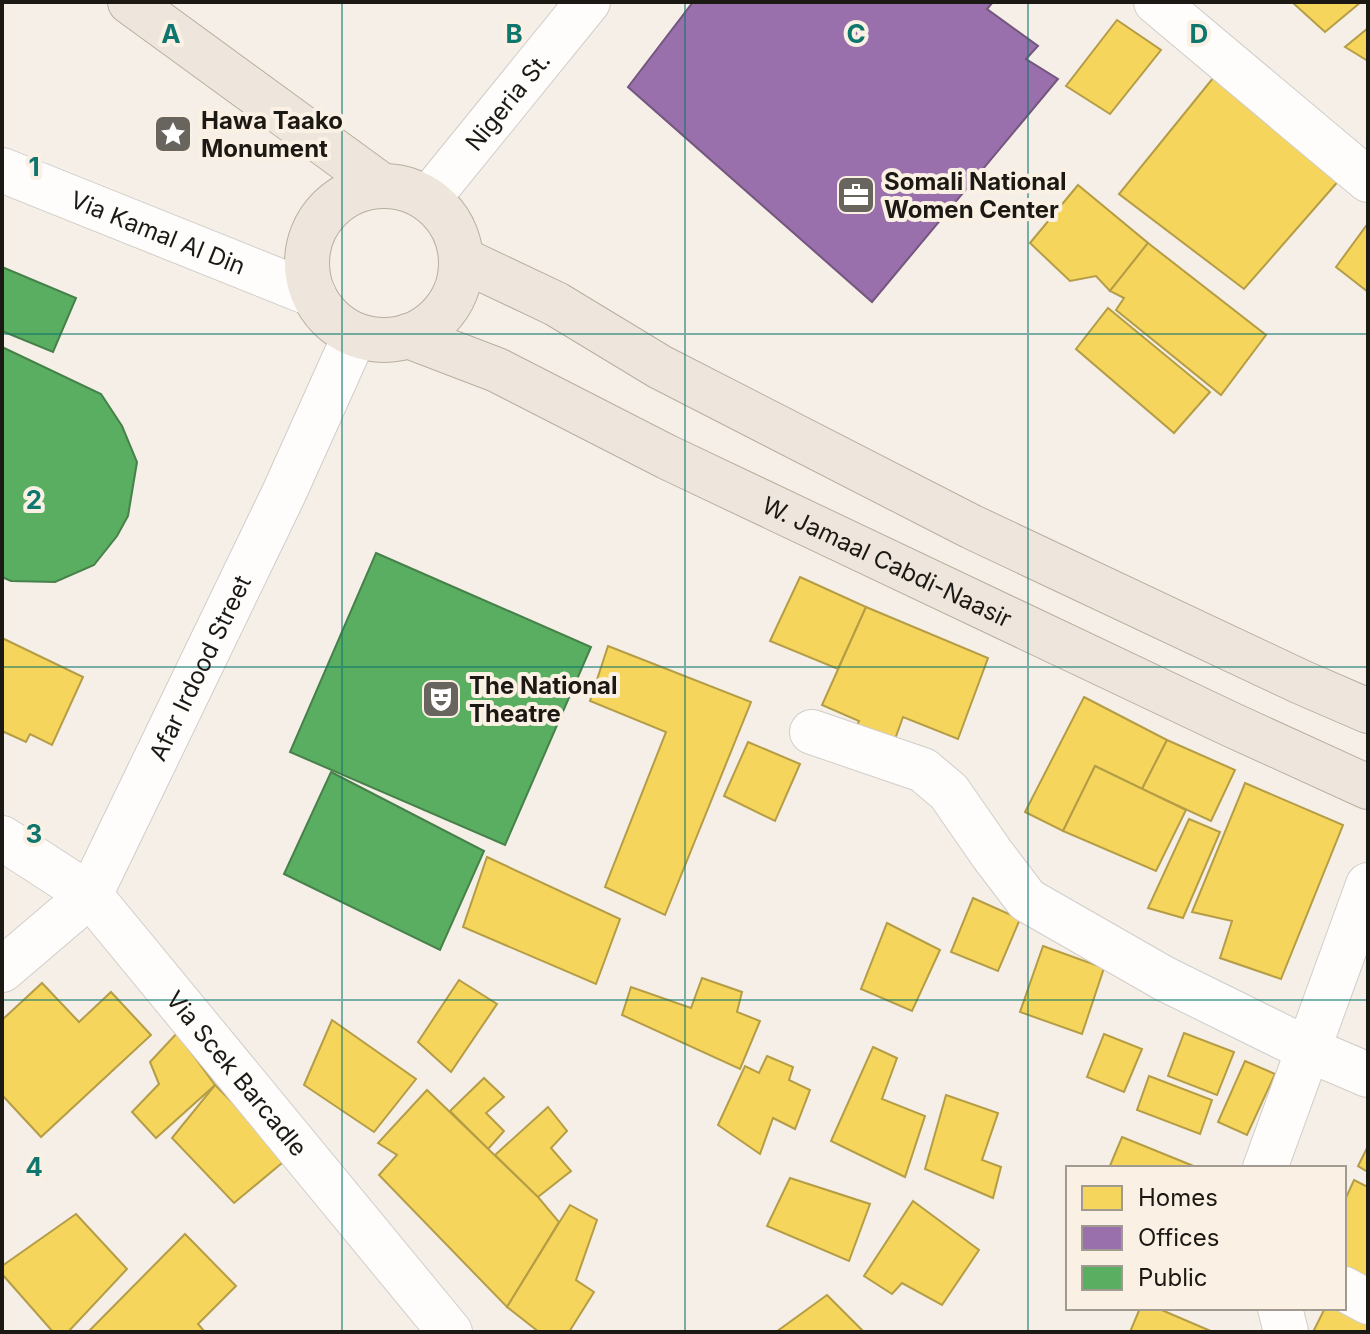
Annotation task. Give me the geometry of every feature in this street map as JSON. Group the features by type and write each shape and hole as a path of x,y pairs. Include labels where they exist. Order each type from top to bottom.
{"highway":[{"path":"130,2 381,185"},
{"path":"381,185 405,188 428,199 445,215 457,236 461,259 459,284 448,307 431,325 408,336 381,341 355,335 331,319 314,295 307,271 308,245 318,221 334,202 356,190 381,185"},
{"path":"461,259 556,304 660,367 972,527 1368,711"},
{"name":"W. Jamaal Cabdi-Naasir","path":"408,336 497,370 667,457 1368,787"}],"street":[{"name":"Nigeria St.","path":"428,199 588,2"},
{"path":"1156,2 1368,180"},
{"name":"Via Kamal Al Din","path":"2,170 314,295"},
{"name":"Afar Irdood Street","path":"2,970 90,895 284,493 355,335"},
{"path":"812,732 923,770 949,792 1027,900 1165,979 1307,1049 1368,1075"},
{"name":"Via Scek Barcadle","path":"2,838 90,895 450,1332"},
{"path":"1266,1166 1368,885"},
{"path":"1346,1290 1368,1302"},
{"path":"1280,1310 1286,1332"}],"building: Homes":[{"path":"1292,2 1361,2 1325,32"},
{"path":"1117,20 1161,50 1110,114 1066,86"},
{"path":"1368,28 1368,61 1345,47"},
{"path":"1222,67 1348,170 1244,289 1119,194"},
{"path":"1078,185 1148,243 1110,291 1096,276 1070,281 1030,243"},
{"path":"1368,227 1368,292 1336,267"},
{"path":"1148,243 1266,335 1221,395 1116,310 1124,298 1110,291"},
{"path":"1108,308 1210,392 1174,433 1076,349"},
{"path":"800,577 866,607 838,669 770,641"},
{"path":"866,607 988,658 958,739 903,717 890,753 852,736 859,721 822,705"},
{"path":"2,638 83,677 52,745 30,734 26,742 2,731"},
{"path":"608,646 751,702 665,915 605,887 666,732 590,701"},
{"path":"1084,697 1167,740 1142,789 1095,766 1063,831 1025,812"},
{"path":"1167,740 1235,770 1211,821 1142,789"},
{"path":"748,742 800,764 775,821 724,796"},
{"path":"1095,766 1186,810 1156,871 1063,831"},
{"path":"1245,783 1343,825 1281,979 1220,958 1232,921 1192,912"},
{"path":"1189,819 1220,832 1183,918 1148,908"},
{"path":"487,857 620,919 596,984 463,927"},
{"path":"973,898 1020,919 998,971 951,952"},
{"path":"887,923 940,950 912,1011 861,989"},
{"path":"1043,946 1104,968 1082,1034 1020,1012"},
{"path":"702,978 742,992 737,1012 760,1021 740,1069 622,1015 631,987 691,1008"},
{"path":"459,980 497,1004 451,1072 418,1042"},
{"path":"42,983 79,1022 111,992 151,1035 41,1137 2,1095 2,1020"},
{"path":"332,1020 416,1079 374,1132 304,1085"},
{"path":"177,1033 215,1085 156,1138 132,1112 159,1084 150,1062"},
{"path":"1184,1033 1234,1052 1217,1095 1168,1076"},
{"path":"1104,1034 1142,1049 1124,1092 1087,1077"},
{"path":"873,1047 897,1058 882,1099 925,1116 905,1177 831,1141"},
{"path":"767,1056 793,1067 789,1080 810,1090 795,1129 773,1118 760,1154 718,1125 745,1066 759,1073"},
{"path":"1245,1061 1275,1074 1247,1135 1218,1122"},
{"path":"1149,1076 1212,1100 1200,1134 1137,1110"},
{"path":"484,1078 504,1097 486,1113 504,1131 488,1149 450,1111"},
{"path":"215,1085 288,1158 234,1203 172,1138"},
{"path":"427,1090 538,1197 559,1222 507,1307 379,1175 397,1155 378,1143"},
{"path":"946,1095 998,1113 982,1160 1001,1167 993,1198 925,1169"},
{"path":"548,1107 567,1131 551,1148 571,1171 538,1197 495,1155"},
{"path":"1122,1137 1194,1166 1110,1166"},
{"path":"1368,1146 1368,1172 1358,1166"},
{"path":"790,1178 870,1204 849,1261 767,1226"},
{"path":"1354,1180 1368,1187 1368,1281 1346,1270 1346,1198"},
{"path":"913,1201 979,1250 942,1305 902,1283 892,1294 864,1276"},
{"path":"570,1205 597,1220 576,1280 594,1292 569,1332 539,1332 507,1307"},
{"path":"76,1214 127,1269 68,1332 53,1332 2,1274 2,1266"},
{"path":"185,1234 236,1286 198,1324 205,1332 88,1332"},
{"path":"827,1295 864,1332 776,1332"},
{"path":"1368,1309 1368,1332 1313,1332 1324,1310"},
{"path":"1139,1310 1162,1310 1213,1332 1130,1332"}],"building: Offices":[{"name":"Somali National Women Center","path":"693,2 993,2 987,9 1038,46 1026,59 1058,79 872,302 628,87"}],"building: Public":[{"path":"2,267 76,298 53,352 2,331"},
{"path":"2,347 101,394 122,426 137,462 128,516 117,536 94,565 55,582 11,581 2,577"},
{"name":"The National Theatre","path":"376,553 591,647 505,845 290,752"},
{"path":"331,772 484,851 440,950 284,874"}],"place":[{"name":"Hawa Taako Monument","path":"173,134"},
{"name":"Somali National Women Center","path":"856,195"},
{"name":"The National Theatre","path":"441,699"}]}
